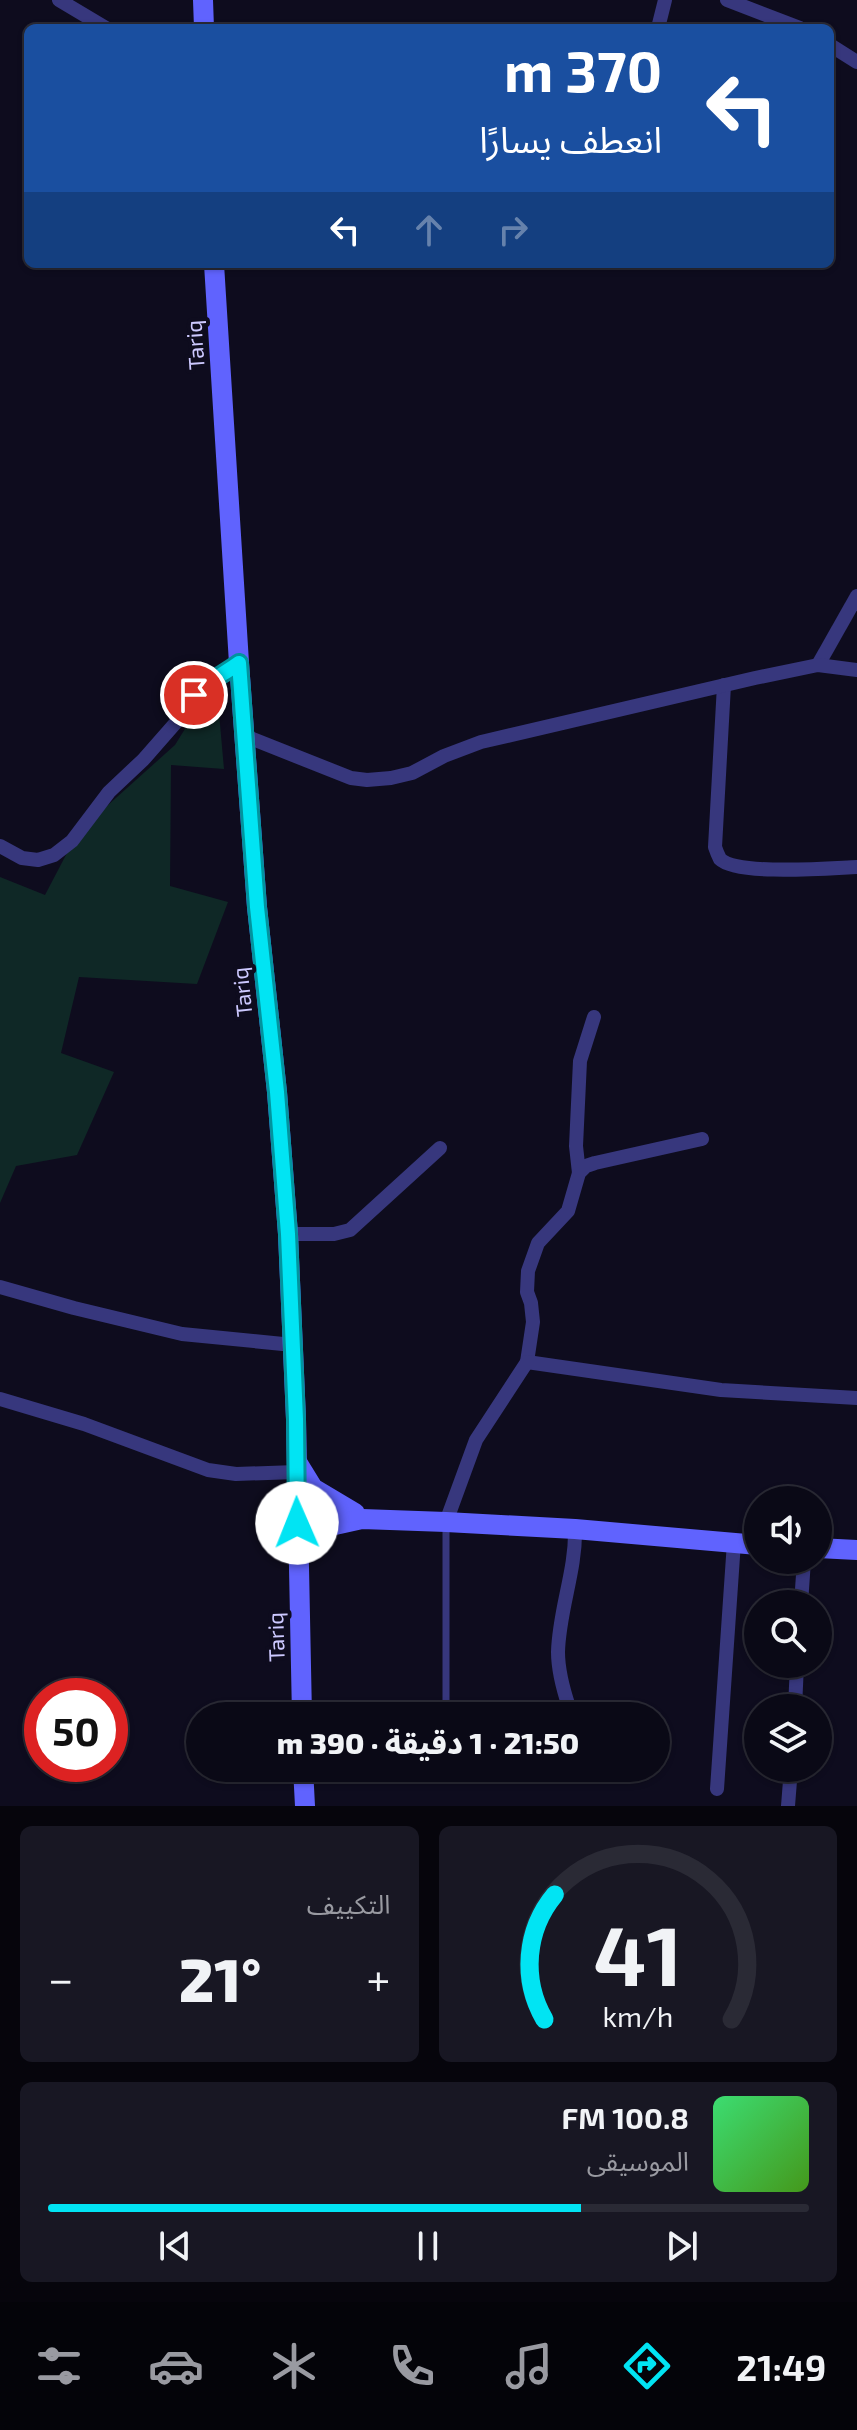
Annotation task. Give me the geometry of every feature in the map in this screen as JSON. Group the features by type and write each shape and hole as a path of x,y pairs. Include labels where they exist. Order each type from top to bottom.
{"main road":[{"path":"203,0 204,24"},
{"name":"Tariq","path":"214,268 257,907 277,1092 288,1234 302,1702"},
{"path":"296,1467 313,1488 356,1518"},
{"path":"296,1498 321,1502 356,1518"},
{"path":"299,1561 308,1548 356,1518"},
{"path":"297,1523 319,1526 356,1518 446,1522 744,1543"},
{"path":"832,1549 857,1550"},
{"path":"304,1782 305,1806"}],"street":[{"path":"59,0 99,24"},
{"path":"659,24 665,0"},
{"path":"727,0 790,24"},
{"path":"834,48 857,62"},
{"path":"818,665 857,596"},
{"path":"0,846 22,858 38,860 54,855 72,841 109,792 152,750 203,685 239,663"},
{"path":"245,736 351,778 391,778 412,773 481,742 724,685 818,665 857,670"},
{"path":"724,685 715,847 719,858 729,864 765,869 857,867"},
{"path":"446,1522 476,1440 527,1362 533,1322 527,1292 528,1271 538,1243 568,1211 579,1173 576,1133 580,1061 594,1017"},
{"path":"579,1173 595,1163 702,1139"},
{"path":"288,1234 334,1234 350,1230 440,1148"},
{"path":"0,1287 182,1334 293,1345"},
{"path":"527,1362 721,1390 857,1398"},
{"path":"0,1399 84,1424 208,1470 236,1474 296,1467"},
{"path":"568,1702 558,1653 562,1613 574,1560 575,1529"},
{"path":"717,1789 734,1542"},
{"path":"788,1806 790,1782"}],"lane":[{"path":"446,1522 446,1702"}],"green space":[{"path":"216,679 224,769 171,765 170,886 228,902 197,984 79,977 61,1053 114,1072 77,1155 16,1166 0,1203 0,877 45,895 78,832 175,745"}],"route":[{"path":"194,695 203,685 239,663 257,907 277,1092 288,1234 297,1523"}]}
